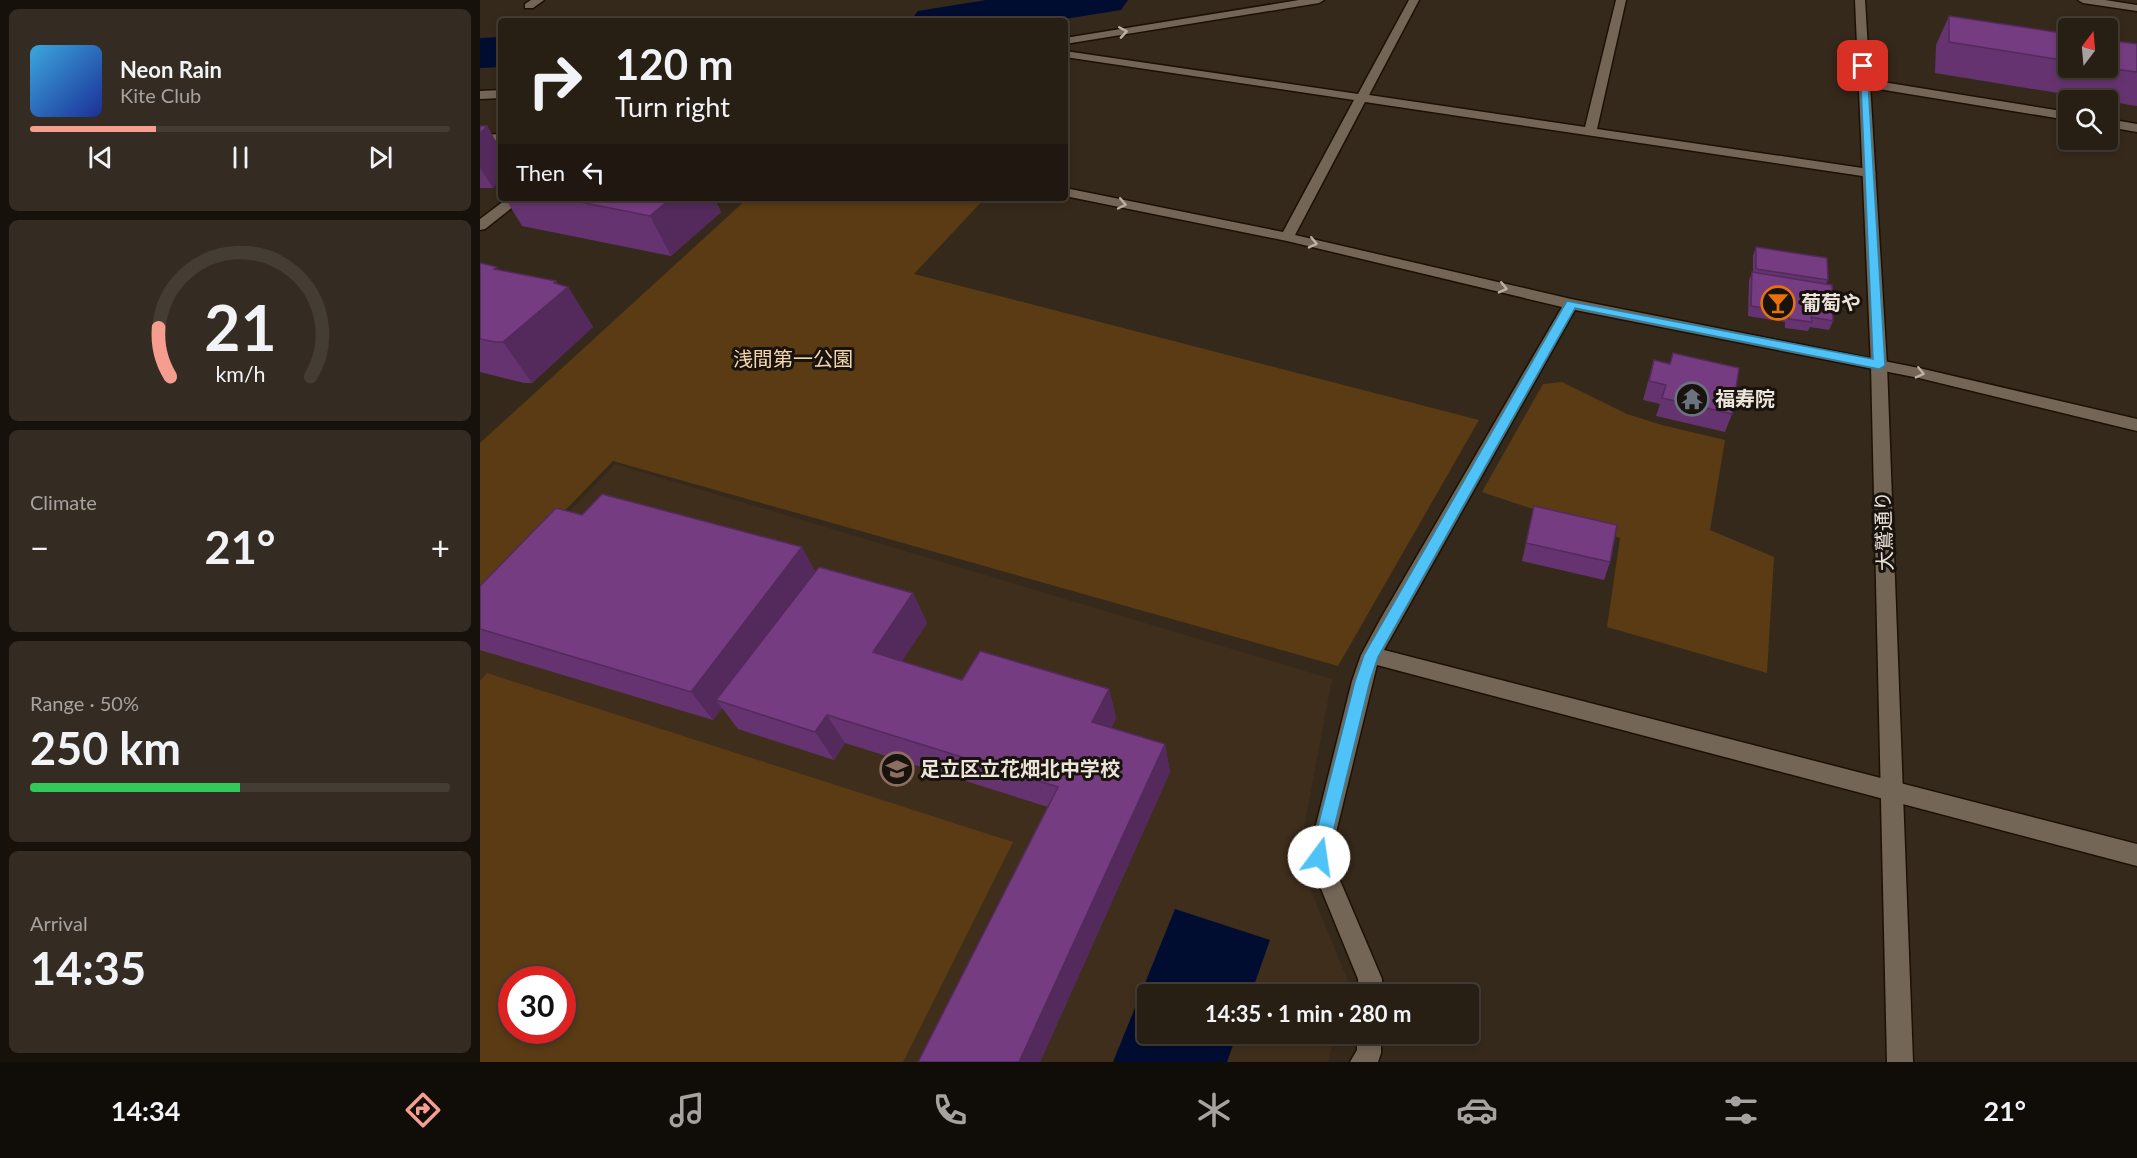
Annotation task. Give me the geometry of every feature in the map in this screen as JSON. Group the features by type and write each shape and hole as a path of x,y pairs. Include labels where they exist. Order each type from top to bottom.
{"street":[{"path":"1068,41 1319,0"},
{"path":"1287,237 1414,0"},
{"path":"1590,132 1621,0"},
{"name":"大鷲通り","path":"1860,0 1879,365 1900,1062"},
{"path":"2083,0 2137,8"},
{"path":"1068,54 1869,173"},
{"path":"1864,83 2058,115"},
{"path":"480,95 498,94"},
{"path":"2118,125 2137,128"},
{"path":"480,139 498,138"},
{"path":"1068,193 1287,237 1571,304 1879,365 2137,426"},
{"path":"480,226 513,201"},
{"path":"1370,984 1370,979 1319,857 1362,681 1371,655 1571,304"},
{"path":"1371,655 2137,855"},
{"path":"1363,1062 1369,1053 1369,1044"}],"shaded area":[{"name":"足立区立花畑北中学校","path":"615,464 1332,679 1298,859 1348,981 1347,984 1137,984 1137,1044 1332,1044 1328,1062 480,1062 480,605"}],"green space":[{"name":"浅間第一公園","path":"745,201 982,201 914,274 1479,420 1338,666 613,461 480,598 480,443"},
{"path":"1562,382 1627,414 1725,440 1710,530 1774,557 1767,673 1607,627 1620,538 1482,492 1543,384"},
{"path":"487,673 1013,842 903,1062 480,1062 480,681"}],"water":[{"path":"1175,909 1270,940 1255,984 1145,984"},
{"path":"1137,1003 1137,1044 1233,1044 1227,1062 1113,1062"}],"building":[{"path":"1949,16 2058,32 2058,59 1949,42"},
{"path":"2118,41 2137,44 2137,72 2118,70"},
{"path":"480,126 487,126 480,134"},
{"path":"575,201 668,201 650,216"},
{"path":"1756,247 1827,258 1828,280 1756,269"},
{"path":"480,263 497,267 494,269 556,281 554,283 568,287 503,342 480,339"},
{"path":"1752,272 1832,285 1833,321 1811,317 1812,322 1789,319 1789,312 1751,306"},
{"path":"1673,353 1739,368 1732,414 1662,398 1666,385 1649,381 1654,360 1670,364"},
{"path":"602,494 802,547 691,692 480,629 480,586 556,508 582,515"},
{"path":"1534,506 1617,525 1610,562 1526,543"},
{"path":"819,567 913,593 873,652 962,680 980,651 1109,689 1092,722 1165,744 1019,1062 918,1062 1058,787 827,715 815,732 716,700"}],"waterway":[{"path":"959,18 1104,0"},
{"path":"480,53 498,52"}],"place":[{"name":"葡萄や","path":"1778,303"},
{"name":"福寿院","path":"1692,399"},
{"name":"足立区立花畑北中学校","path":"897,769"}],"route":[{"path":"1319,857 1362,681 1371,655 1571,304 1879,365 1863,66"}]}
